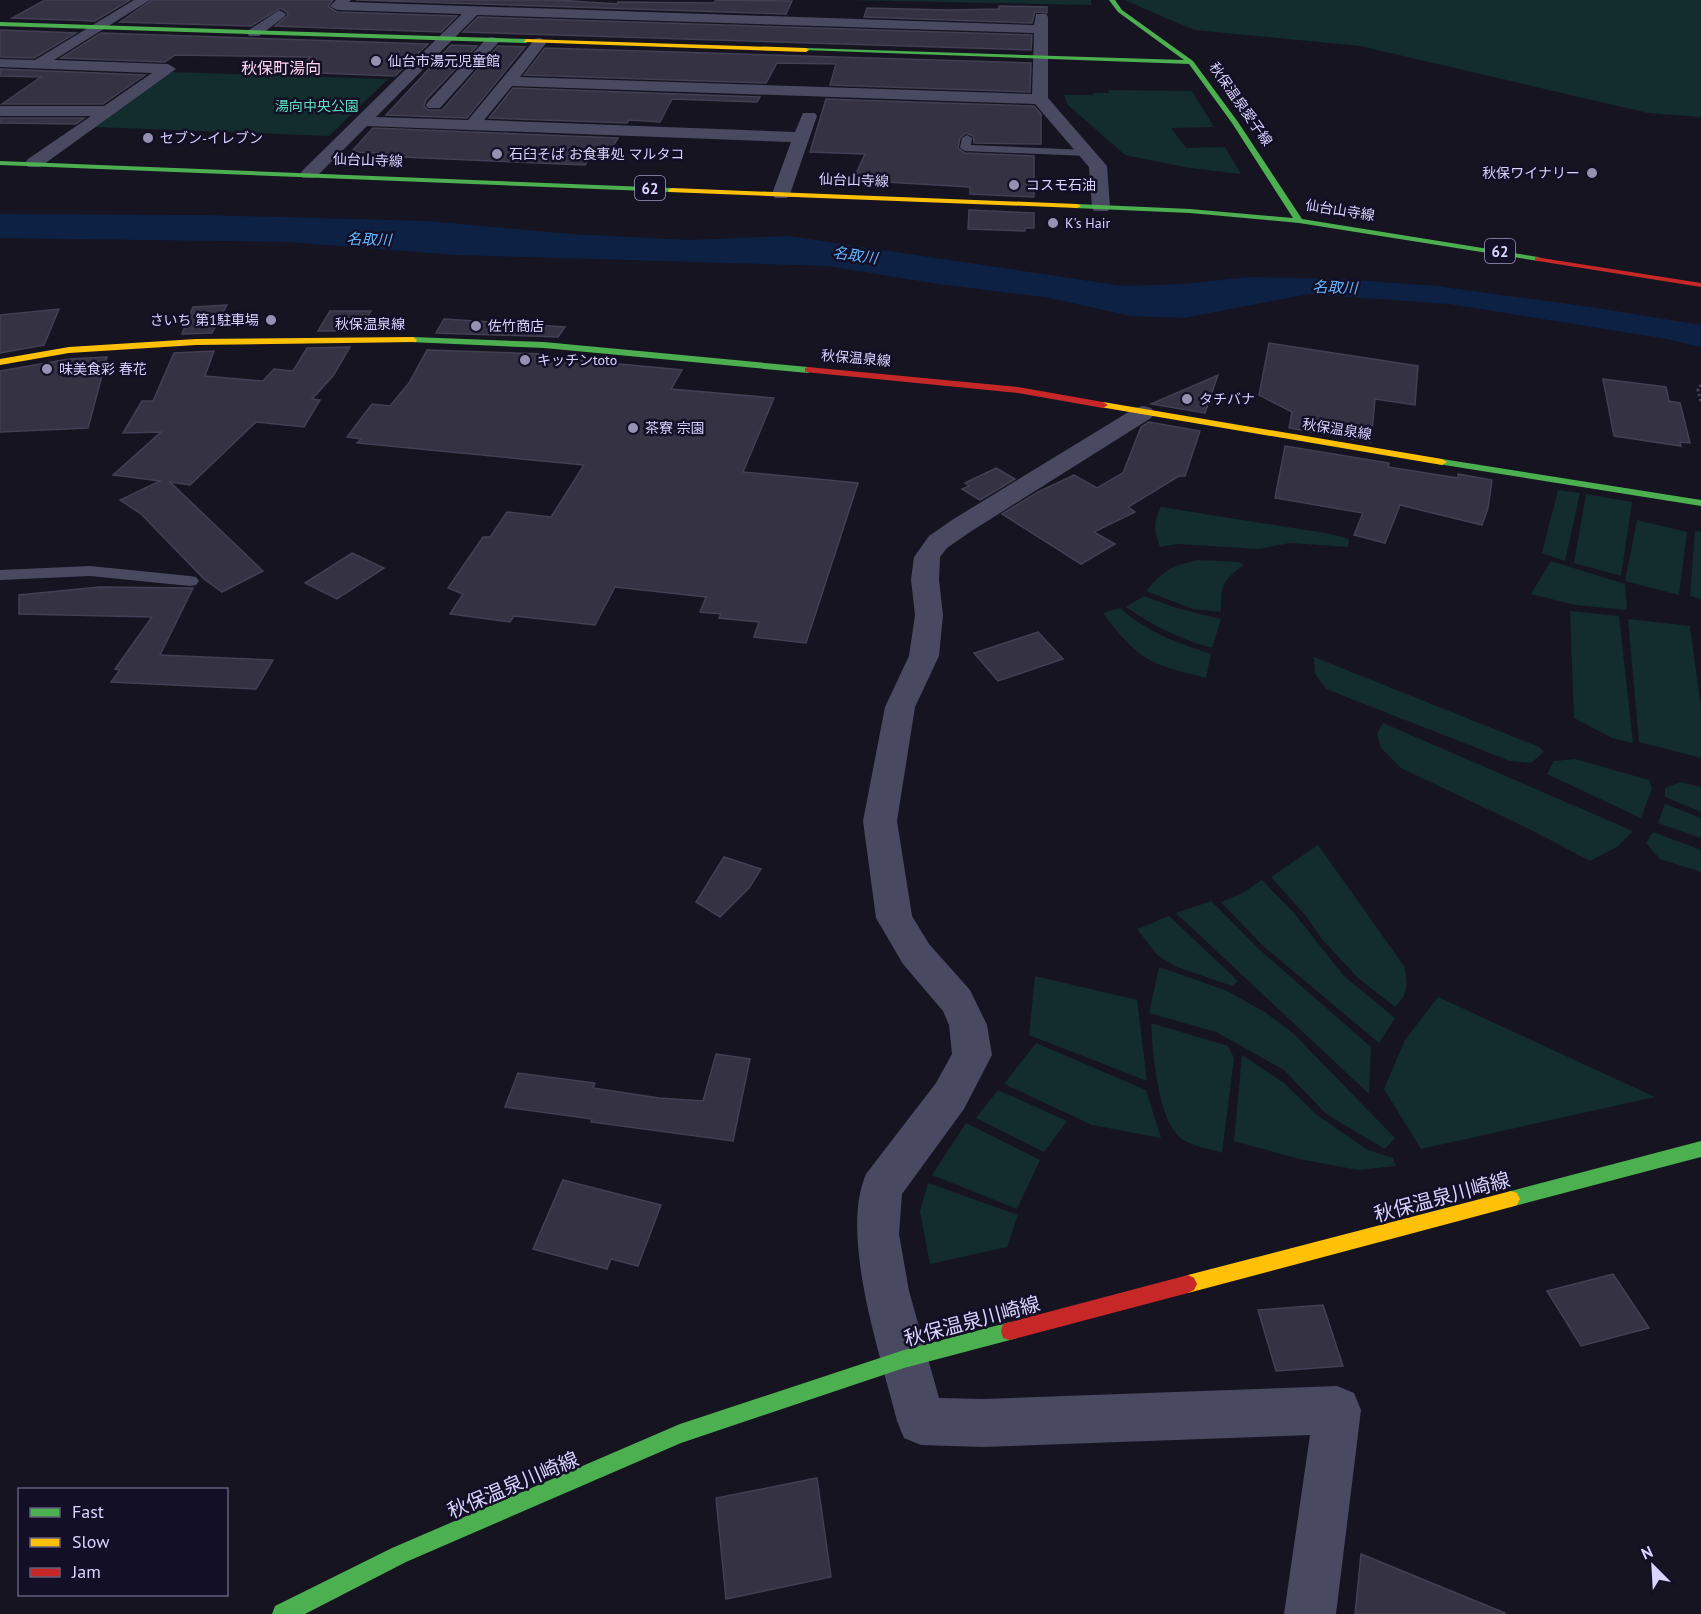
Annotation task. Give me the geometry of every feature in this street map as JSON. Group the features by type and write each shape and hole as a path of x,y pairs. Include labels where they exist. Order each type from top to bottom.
{"main road":[{"name":"秋保温泉愛子線","path":"1112,0 1120,10 1191,62 1235,122 1299,220"},
{"path":"0,24 1191,62"},
{"name":"仙台山寺線","path":"0,163 1190,211 1299,220 1701,285"},
{"name":"秋保温泉線","path":"0,362 69,350 196,342 344,339 463,341 556,346 1056,396 1143,413 1701,503"},
{"name":"秋保温泉川崎線","path":"283,1614 399,1555 680,1434 904,1359 1701,1149"}],"street":[{"path":"39,64 143,0"},
{"path":"344,0 337,6 1041,29"},
{"path":"648,16 658,1"},
{"path":"1041,6 1040,99 1098,166 1101,207"},
{"path":"851,22 856,8"},
{"path":"309,174 473,11"},
{"path":"255,33 279,14"},
{"path":"737,49 750,19"},
{"path":"434,105 492,41"},
{"path":"472,125 540,42"},
{"path":"0,63 168,69 34,164"},
{"path":"509,81 1040,99"},
{"path":"781,194 818,92"},
{"path":"0,111 106,111"},
{"path":"364,121 801,137"},
{"path":"1143,413 961,526 938,542 927,558 925,580 929,615 924,656 900,707 879,822 894,918 916,954 957,1001 968,1025 972,1055 950,1096 881,1188 877,1234 887,1291 921,1421 983,1423 1337,1410 1310,1614"}],"lane":[{"path":"967,138 965,148 1087,153"},
{"path":"0,575 90,571 190,581"}],"path":[{"path":"1701,385 1698,390 1701,402"}],"green space":[{"path":"844,0 1091,0 1091,5"},
{"path":"1124,0 1701,0 1701,117 1648,113 1360,46 1194,30"},
{"name":"湯向中央公園","path":"172,72 388,79 329,136 95,127"},
{"path":"1108,90 1192,91 1214,127 1171,128 1186,148 1225,147 1241,174 1190,168 1125,155 1068,105 1064,95 1093,95 1093,93 1109,93"},
{"path":"1558,490 1580,493 1565,561 1542,553"},
{"path":"1586,494 1632,502 1621,576 1574,563"},
{"path":"1161,507 1331,534 1349,539 1348,547 1290,543 1259,549 1177,544 1160,547 1155,527"},
{"path":"1637,520 1687,532 1679,595 1625,581"},
{"path":"1695,531 1701,532 1701,599 1690,596"},
{"path":"1199,560 1239,562 1244,565 1224,584 1221,612 1193,609 1146,591 1169,570"},
{"path":"1551,561 1625,584 1627,610 1575,605 1531,594"},
{"path":"1144,596 1173,607 1221,619 1212,648 1167,631 1126,607"},
{"path":"1120,608 1152,630 1211,654 1206,678 1158,664 1137,651 1103,613"},
{"path":"1570,611 1619,616 1633,743 1612,738 1574,718"},
{"path":"1628,619 1690,626 1701,709 1701,758 1639,742"},
{"path":"1314,657 1539,747 1544,752 1531,763 1510,761 1326,689 1315,674"},
{"path":"1383,723 1633,831 1617,847 1590,861 1401,768 1381,748 1377,734"},
{"path":"1575,759 1649,780 1652,789 1641,818 1547,774 1554,761"},
{"path":"1680,782 1701,787 1701,812 1665,797 1665,788"},
{"path":"1665,804 1701,818 1701,838 1658,823"},
{"path":"1653,832 1701,850 1701,872 1660,859 1646,843"},
{"path":"1318,845 1404,966 1405,993 1395,1007 1358,978 1321,938 1306,916 1271,877"},
{"path":"1262,880 1294,913 1344,976 1395,1018 1379,1043 1263,946 1221,902 1241,894"},
{"path":"1211,901 1259,949 1371,1047 1369,1094 1176,913"},
{"path":"1169,916 1238,981 1232,986 1177,967 1158,956 1137,929"},
{"path":"1159,967 1225,990 1265,1012 1293,1033 1395,1138 1385,1149 1326,1114 1284,1070 1216,1032 1149,1013"},
{"path":"1035,976 1137,1000 1147,1081 1029,1035"},
{"path":"1438,997 1655,1097 1421,1149 1384,1089 1405,1040"},
{"path":"1151,1023 1228,1046 1234,1058 1222,1153 1186,1141 1174,1130 1167,1117 1158,1085"},
{"path":"1036,1043 1146,1090 1161,1138 1092,1125 1004,1084"},
{"path":"1242,1055 1284,1083 1317,1115 1366,1149 1393,1158 1396,1166 1358,1170 1299,1159 1234,1141"},
{"path":"998,1090 1067,1121 1044,1152 976,1118"},
{"path":"966,1123 1040,1160 1017,1209 932,1175"},
{"path":"928,1183 1018,1215 1007,1247 930,1264 920,1212"}],"water":[{"name":"名取川","path":"0,214 204,215 427,221 571,234 689,240 789,236 1123,286 1184,284 1250,277 1341,279 1436,286 1701,325 1701,347 1667,339 1449,304 1309,294 1184,318 1131,316 1050,298 938,284 828,266 456,255 287,242 0,238"}],"building":[{"path":"45,0 130,0 95,21 12,18"},
{"path":"152,0 333,0 328,6 337,12 457,16 441,32 275,26 288,15 280,8 251,26 120,22"},
{"path":"356,0 557,0 617,4 618,2 714,3 716,0 792,1 786,14"},
{"path":"999,6 1047,7 1047,13 1035,12 1032,23 864,17 867,8 948,10 999,9"},
{"path":"478,17 1032,35 1031,50 463,32"},
{"path":"0,30 76,33 34,58 0,57"},
{"path":"101,33 428,44 395,76 293,72 311,57 175,55 165,62 61,58"},
{"path":"451,45 477,46 426,100 424,106 428,110 442,110 498,46 525,47 467,118 386,115"},
{"path":"545,48 1031,63 1030,92 830,85 836,64 777,63 766,83 524,75"},
{"path":"0,69 145,75 103,104 2,104 41,77 0,76"},
{"path":"513,88 760,97 757,102 672,99 660,122 489,118"},
{"path":"826,99 1034,106 1041,114 1041,144 974,143 973,136 966,133 960,138 958,148 965,153 1034,156 1034,197 970,194 970,187 853,180 865,154 810,152"},
{"path":"0,118 84,118 76,124 0,123"},
{"path":"373,128 618,138 612,148 596,147 585,165 402,157 404,154 351,152"},
{"path":"969,210 1034,213 1034,228 1025,228 1025,231 968,229"},
{"path":"227,305 212,333 182,334 193,307"},
{"path":"59,309 44,345 0,353 0,315"},
{"path":"330,311 371,311 359,331 318,331"},
{"path":"444,319 565,327 558,337 436,333"},
{"path":"1269,343 1418,366 1415,405 1375,399 1371,442 1289,428 1292,412 1259,395"},
{"path":"350,347 333,376 312,399 320,400 304,427 256,422 190,485 170,482 263,571 222,592 204,579 141,514 120,500 160,481 113,475 161,432 123,433 142,401 153,401 174,353 214,351 205,376 263,381 274,369 293,371 307,348"},
{"path":"427,350 544,354 547,355 546,357 682,370 671,389 774,398 743,472 858,483 806,643 754,637 759,622 719,618 721,614 700,612 706,597 615,587 595,625 514,616 510,622 450,614 463,594 448,588 483,537 490,537 507,512 551,517 584,465 357,443 361,439 347,437 372,404 390,406 409,383"},
{"path":"107,357 88,428 0,432 0,371 69,359"},
{"path":"1218,375 1205,413 1151,404"},
{"path":"1603,379 1666,387 1669,401 1680,403 1690,443 1680,442 1681,446 1614,436"},
{"path":"1149,422 1200,431 1185,476 1179,476 1128,507 1135,512 1094,532 1115,544 1081,564 1002,514 1038,492 1074,475 1097,488 1123,473 1141,427"},
{"path":"1285,446 1389,463 1388,467 1458,478 1458,474 1492,480 1488,508 1482,525 1400,505 1385,543 1354,535 1363,513 1275,498"},
{"path":"996,468 1015,479 980,500 962,489 969,486 965,483"},
{"path":"352,553 384,568 337,599 305,583"},
{"path":"99,587 193,588 160,655 273,660 256,689 111,682 120,670 115,669 152,617 19,614 19,595"},
{"path":"1038,632 1063,659 998,681 974,653"},
{"path":"724,857 761,869 749,888 720,917 696,902"},
{"path":"716,1054 750,1059 733,1141 591,1122 592,1119 505,1107 518,1073 595,1083 593,1088 659,1098 703,1101"},
{"path":"563,1180 661,1205 638,1266 611,1259 607,1269 533,1249"},
{"path":"1613,1274 1649,1328 1581,1346 1547,1291"},
{"path":"1323,1305 1343,1366 1276,1371 1258,1310"},
{"path":"817,1478 831,1577 726,1599 716,1498"},
{"path":"1361,1554 1505,1613 1505,1614 1355,1614"}],"traffic: fast":[{"path":"1112,0 1120,11 1191,62 1235,122 1299,221"},
{"path":"0,24 526,41"},
{"path":"806,50 1191,62"},
{"path":"0,163 672,190"},
{"path":"1077,206 1190,211 1299,221 1538,259"},
{"path":"413,340 544,345 808,370"},
{"path":"1442,462 1701,503"},
{"path":"1511,1199 1701,1149"},
{"path":"283,1614 399,1555 680,1434 904,1359 1010,1331"}],"traffic: slow":[{"path":"526,41 806,50"},
{"path":"672,190 1077,206"},
{"path":"0,362 69,350 196,342 413,340"},
{"path":"1103,405 1442,462"},
{"path":"1188,1284 1511,1199"}],"traffic: jam":[{"path":"1538,259 1701,285"},
{"path":"808,370 1018,390 1103,405"},
{"path":"1010,1331 1188,1284"}],"place":[{"name":"仙台市湯元児童館","path":"376,61"},
{"name":"セブン-イレブン","path":"148,138"},
{"name":"石臼そば お食事処 マルタコ","path":"497,154"},
{"name":"秋保ワイナリー","path":"1592,173"},
{"name":"コスモ石油","path":"1014,185"},
{"name":"K's Hair","path":"1053,223"},
{"name":"さいち 第1駐車場","path":"271,320"},
{"name":"佐竹商店","path":"476,326"},
{"name":"キッチンtoto","path":"525,360"},
{"name":"味美食彩 春花","path":"47,369"},
{"name":"タチバナ","path":"1187,399"},
{"name":"茶寮 宗園","path":"633,428"}],"district":[{"name":"秋保町湯向","path":"281,68"}]}
